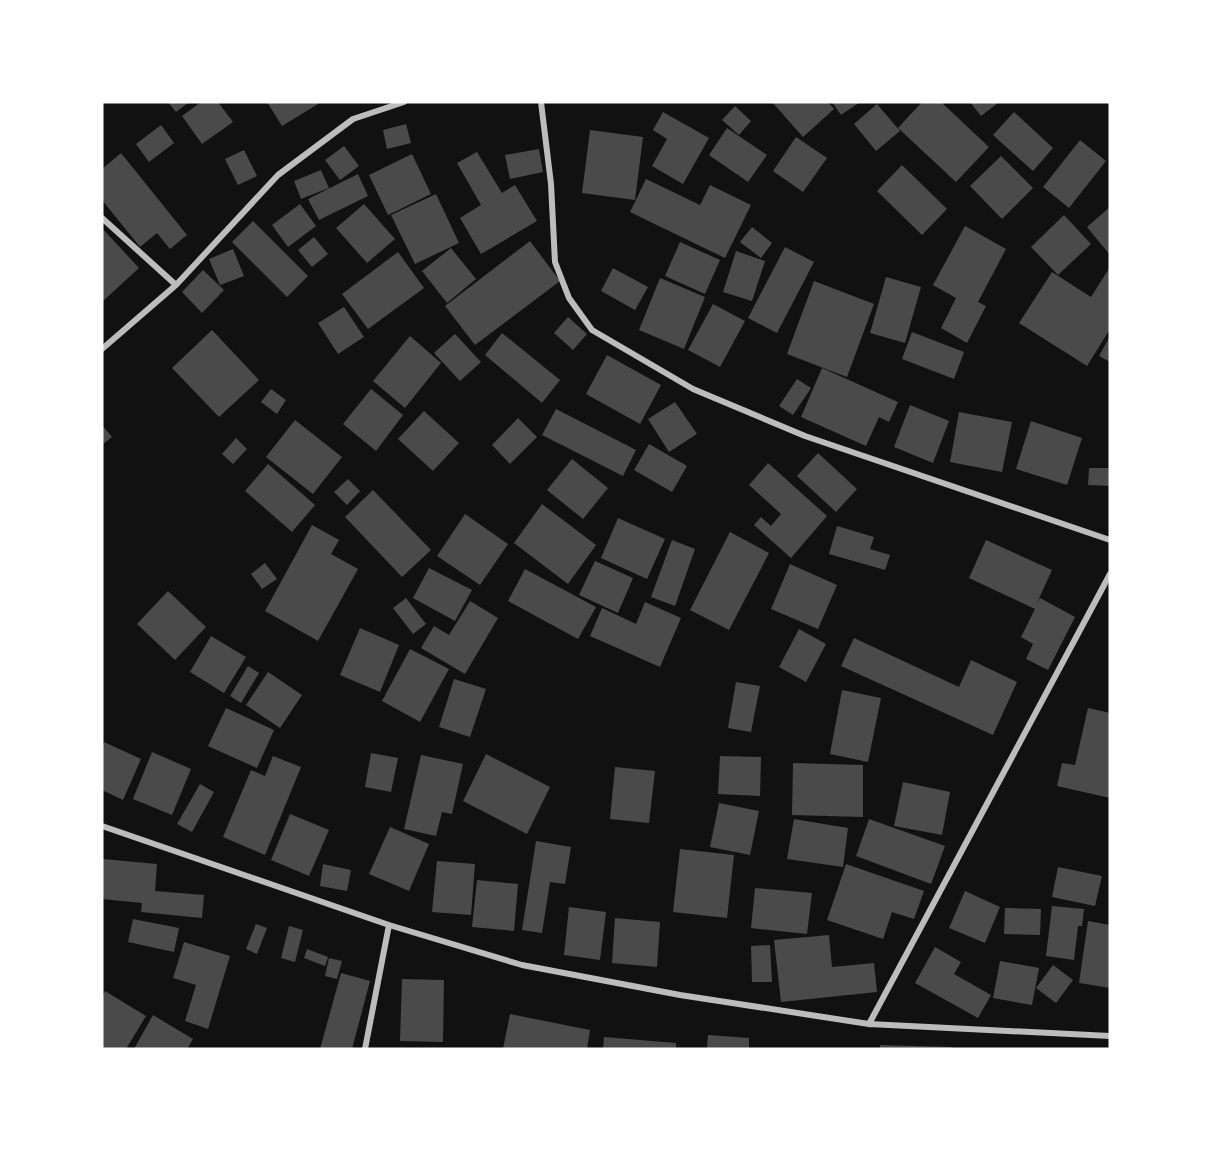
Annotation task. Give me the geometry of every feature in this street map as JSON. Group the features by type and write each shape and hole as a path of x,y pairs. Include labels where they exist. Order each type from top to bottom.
{"street":[{"path":"102,349 176,285 278,175 353,119 404,102"},
{"path":"541,102 551,184 555,262 568,298 592,330 693,389 805,436 1110,540"},
{"path":"102,218 176,285"},
{"path":"869,1024 1110,574"},
{"path":"102,826 389,926 522,965 680,995 869,1024 1110,1036"},
{"path":"365,1049 389,926"}],"building":[{"path":"168,102 189,102 176,112"},
{"path":"201,102 218,102 233,122 202,144 182,116"},
{"path":"267,102 316,102 318,104 282,126"},
{"path":"772,102 828,102 834,109 803,137"},
{"path":"832,102 860,102 841,115"},
{"path":"922,102 941,102 989,147 956,182 898,128"},
{"path":"970,102 999,102 981,116"},
{"path":"877,104 900,131 876,151 854,124"},
{"path":"735,106 751,121 739,135 722,120"},
{"path":"663,112 709,138 683,184 652,166 667,139 653,130"},
{"path":"1014,112 1053,148 1033,171 993,135"},
{"path":"406,124 411,143 387,149 383,130"},
{"path":"161,125 174,143 149,162 136,144"},
{"path":"727,128 767,155 748,182 709,155"},
{"path":"590,130 643,137 635,200 582,193"},
{"path":"796,137 827,158 803,192 773,171"},
{"path":"1080,140 1106,161 1069,208 1043,187"},
{"path":"344,146 359,166 340,180 325,160"},
{"path":"539,149 543,172 510,179 505,155"},
{"path":"244,150 257,176 238,185 225,159"},
{"path":"477,152 502,193 515,185 537,221 481,254 460,218 481,205 457,163"},
{"path":"121,153 187,235 170,249 157,233 140,247 102,200 102,169"},
{"path":"412,154 431,194 388,215 369,175"},
{"path":"1001,156 1033,188 1002,219 970,186"},
{"path":"902,165 947,209 922,235 877,191"},
{"path":"321,170 329,188 301,199 294,181"},
{"path":"358,174 368,196 319,220 308,199"},
{"path":"646,179 700,205 710,185 751,205 725,258 630,212"},
{"path":"436,194 459,243 415,264 391,215"},
{"path":"300,204 316,226 288,247 272,225"},
{"path":"364,204 395,239 367,263 336,228"},
{"path":"1110,207 1110,255 1087,227"},
{"path":"1064,215 1091,244 1058,275 1031,247"},
{"path":"253,221 308,276 287,297 232,242"},
{"path":"965,226 1006,249 978,302 986,306 967,343 941,328 956,298 933,285"},
{"path":"752,227 772,243 761,258 740,242"},
{"path":"102,228 139,268 102,302"},
{"path":"314,237 328,254 312,267 298,250"},
{"path":"530,241 560,281 475,345 445,306"},
{"path":"680,242 720,260 705,294 665,276"},
{"path":"785,247 814,262 777,333 748,318"},
{"path":"451,248 476,279 447,303 422,271"},
{"path":"233,249 244,276 220,285 209,259"},
{"path":"736,251 765,261 752,301 723,292"},
{"path":"398,252 424,288 368,329 342,294"},
{"path":"1110,267 1110,329 1087,366 1019,323 1052,272 1091,297"},
{"path":"613,268 648,287 635,310 601,291"},
{"path":"203,270 224,290 202,313 182,292"},
{"path":"886,277 921,287 905,343 870,333"},
{"path":"660,278 705,297 684,349 639,330"},
{"path":"814,281 874,304 847,377 787,354"},
{"path":"713,304 745,321 720,367 688,350"},
{"path":"344,307 364,337 338,354 318,323"},
{"path":"568,317 587,334 573,350 554,333"},
{"path":"212,330 259,380 219,417 172,368"},
{"path":"912,332 964,352 954,379 902,359"},
{"path":"502,333 560,380 542,403 485,355"},
{"path":"455,334 481,362 460,381 434,353"},
{"path":"410,336 441,363 405,408 373,381"},
{"path":"1110,336 1110,362 1099,356"},
{"path":"607,355 661,385 640,424 586,394"},
{"path":"822,368 898,402 889,422 879,417 866,446 801,417"},
{"path":"797,379 811,388 793,415 779,406"},
{"path":"271,389 286,400 277,414 261,402"},
{"path":"371,389 403,415 376,451 343,424"},
{"path":"675,402 697,434 669,452 648,419"},
{"path":"910,405 949,421 933,463 894,447"},
{"path":"556,409 636,450 623,476 542,435"},
{"path":"424,411 459,443 433,471 398,439"},
{"path":"959,412 1012,422 1002,472 950,462"},
{"path":"518,418 537,437 510,464 492,445"},
{"path":"295,420 342,457 313,494 266,457"},
{"path":"1031,421 1082,438 1067,485 1016,469"},
{"path":"102,425 112,437 102,445"},
{"path":"236,438 247,449 233,464 222,454"},
{"path":"649,444 687,466 672,492 634,470"},
{"path":"818,453 857,489 836,512 797,476"},
{"path":"572,459 608,488 583,519 547,490"},
{"path":"768,463 827,516 791,558 754,525 761,517 771,526 781,514 749,485"},
{"path":"268,464 315,505 292,532 245,491"},
{"path":"1089,468 1110,468 1110,486 1088,485"},
{"path":"348,479 360,491 347,505 334,492"},
{"path":"373,490 431,550 402,577 345,517"},
{"path":"542,504 596,545 568,584 514,543"},
{"path":"465,514 508,544 480,585 437,556"},
{"path":"618,518 665,539 647,579 601,558"},
{"path":"312,525 339,540 331,554 358,569 318,641 265,611"},
{"path":"837,526 874,537 870,549 890,555 885,570 829,554"},
{"path":"730,532 769,553 729,630 690,610"},
{"path":"672,540 695,549 675,606 651,597"},
{"path":"986,540 1052,570 1036,605 1040,598 1075,617 1048,670 1026,659 1033,644 1021,637 1035,609 969,578"},
{"path":"595,561 633,578 618,613 579,595"},
{"path":"265,563 277,579 262,589 251,574"},
{"path":"790,564 837,585 818,629 771,609"},
{"path":"429,568 472,590 455,621 413,598"},
{"path":"525,569 596,607 578,639 508,601"},
{"path":"168,591 206,627 175,660 137,624"},
{"path":"406,598 426,624 413,634 393,608"},
{"path":"470,601 498,618 465,674 421,648 434,626 449,635"},
{"path":"645,602 681,618 660,667 590,636 602,608 636,624"},
{"path":"360,628 399,645 380,692 340,675"},
{"path":"799,629 826,644 806,682 779,667"},
{"path":"211,636 246,657 224,693 190,672"},
{"path":"854,638 959,687 971,660 1017,682 993,735 841,666"},
{"path":"410,649 449,669 420,722 382,701"},
{"path":"248,666 259,673 241,703 230,696"},
{"path":"268,672 302,695 280,728 246,705"},
{"path":"454,679 486,689 470,737 439,727"},
{"path":"736,682 760,686 751,732 728,728"},
{"path":"842,690 881,698 868,762 830,754"},
{"path":"226,708 274,730 257,768 208,746"},
{"path":"1088,708 1110,713 1110,798 1057,786 1062,763 1075,765"},
{"path":"104,742 141,759 123,800 102,790"},
{"path":"152,752 191,769 172,815 133,799"},
{"path":"371,753 398,758 391,792 365,787"},
{"path":"486,754 550,787 527,834 463,801"},
{"path":"421,755 463,764 452,814 442,812 436,836 404,829"},
{"path":"273,756 301,767 265,855 223,837 251,770 265,776"},
{"path":"720,756 761,757 760,796 718,794"},
{"path":"793,763 863,765 863,817 792,815"},
{"path":"615,767 655,771 649,823 610,819"},
{"path":"903,782 950,792 942,835 894,826"},
{"path":"200,784 214,792 192,832 177,824"},
{"path":"719,803 759,811 750,855 710,847"},
{"path":"290,814 329,830 309,876 271,860"},
{"path":"794,819 848,828 843,867 787,859"},
{"path":"869,819 945,846 931,884 856,856"},
{"path":"390,827 429,844 409,891 369,874"},
{"path":"536,841 571,847 565,884 550,882 542,933 522,930"},
{"path":"680,849 734,855 727,918 673,912"},
{"path":"103,859 157,864 155,891 204,895 202,918 141,912 142,903 102,899"},
{"path":"437,861 475,864 471,915 432,912"},
{"path":"323,864 351,870 347,891 320,886"},
{"path":"846,864 924,891 914,919 892,912 883,939 827,920"},
{"path":"1058,867 1102,876 1095,906 1052,897"},
{"path":"477,880 518,884 514,931 472,927"},
{"path":"755,888 812,893 807,934 751,928"},
{"path":"965,891 1000,907 985,943 949,928"},
{"path":"1052,906 1084,909 1082,926 1078,926 1074,960 1046,956"},
{"path":"569,907 606,912 600,960 564,955"},
{"path":"1005,908 1041,909 1040,935 1004,934"},
{"path":"615,918 660,922 657,967 612,963"},
{"path":"133,919 179,928 174,952 128,942"},
{"path":"1088,921 1110,925 1110,988 1079,983"},
{"path":"256,924 267,928 257,954 246,949"},
{"path":"289,926 303,930 295,962 281,958"},
{"path":"829,935 832,967 874,963 877,992 781,1002 774,940"},
{"path":"184,942 230,956 208,1029 185,1021 196,985 173,978"},
{"path":"770,945 772,982 752,982 751,946"},
{"path":"935,947 961,962 954,974 991,995 978,1018 915,983"},
{"path":"307,949 328,957 325,966 304,958"},
{"path":"329,958 342,961 337,979 325,976"},
{"path":"1000,961 1039,968 1032,1005 993,998"},
{"path":"1053,965 1073,980 1056,1003 1036,988"},
{"path":"341,973 370,981 352,1049 320,1049"},
{"path":"402,979 444,980 443,1042 400,1041"},
{"path":"105,991 146,1016 126,1049 102,1047 102,997"},
{"path":"510,1014 590,1030 587,1049 503,1049"},
{"path":"153,1015 193,1039 187,1049 134,1049"},
{"path":"708,1035 749,1038 749,1049 707,1049"},
{"path":"604,1037 676,1043 676,1049 603,1049"},
{"path":"880,1045 952,1047 952,1049 880,1049"}]}
